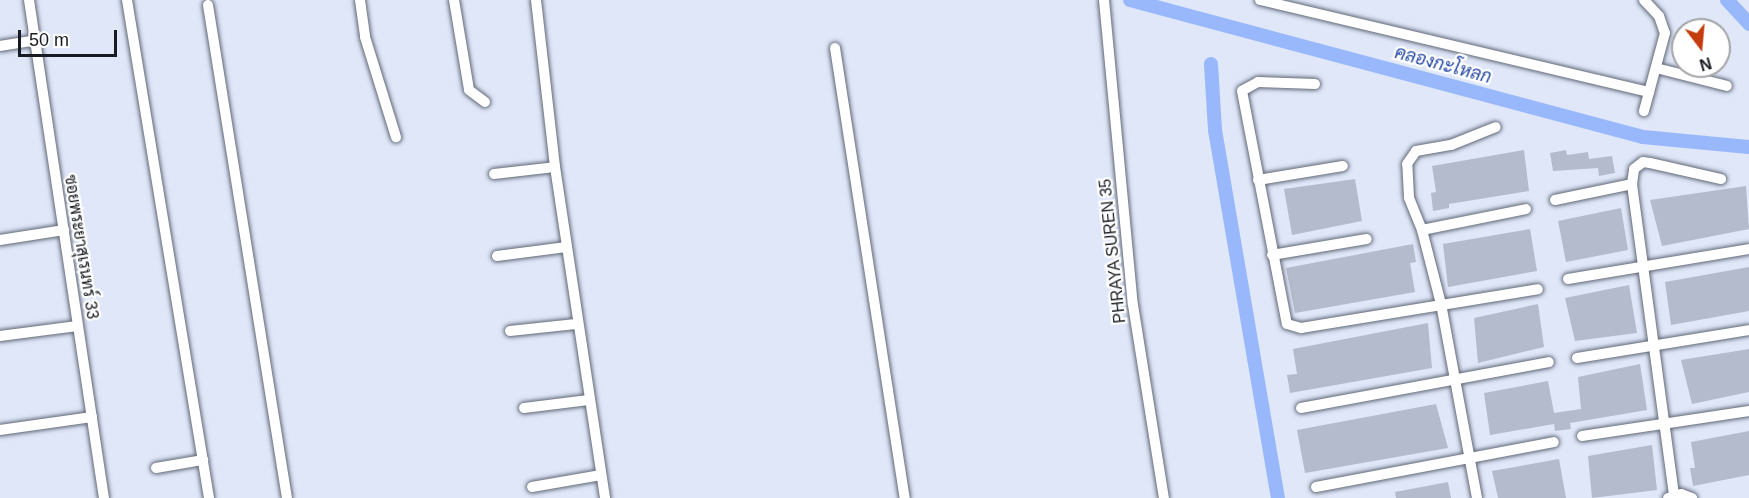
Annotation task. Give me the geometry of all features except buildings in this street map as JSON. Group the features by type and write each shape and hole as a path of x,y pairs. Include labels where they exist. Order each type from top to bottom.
{"street":[{"name":"ซอยพระยาสุเรนทร์ 33","path":"29,0 33,41 104,498"},
{"path":"127,0 209,498"},
{"path":"360,0 365,37 396,137"},
{"path":"454,0 469,90 485,102"},
{"path":"536,0 576,324 605,498"},
{"name":"PHRAYA SUREN 35","path":"1104,0 1132,305 1164,498"},
{"path":"1260,0 1649,92"},
{"path":"1644,0 1664,24 1664,42 1644,111"},
{"path":"208,5 287,498"},
{"path":"0,46 33,41"},
{"path":"835,48 905,498"},
{"path":"1656,68 1727,86"},
{"path":"1315,84 1258,82 1244,87 1282,316 1287,324 1296,328 1538,289"},
{"path":"1477,498 1441,304 1422,230 1407,187 1409,157 1416,151 1451,145 1496,127"},
{"path":"1692,498 1671,496 1665,427 1632,184 1634,169 1643,162 1721,179"},
{"path":"1258,180 1343,166"},
{"path":"494,174 555,167"},
{"path":"1555,200 1632,184"},
{"path":"1422,230 1526,209"},
{"path":"0,240 63,230"},
{"path":"1272,255 1367,239"},
{"path":"497,256 566,247"},
{"path":"1568,279 1749,249"},
{"path":"510,331 576,324"},
{"path":"0,336 77,326"},
{"path":"1577,357 1749,330"},
{"path":"1301,408 1457,381 1549,362"},
{"path":"524,408 589,400"},
{"path":"1582,436 1665,427 1749,411"},
{"path":"0,430 92,417"},
{"path":"1316,487 1554,442"},
{"path":"156,468 203,460"},
{"path":"532,487 601,475"}],"waterway":[{"name":"คลองกะโหลก","path":"1130,0 1643,137 1749,147"},
{"path":"1727,0 1749,24"},
{"path":"1211,64 1215,130 1278,498"}]}
